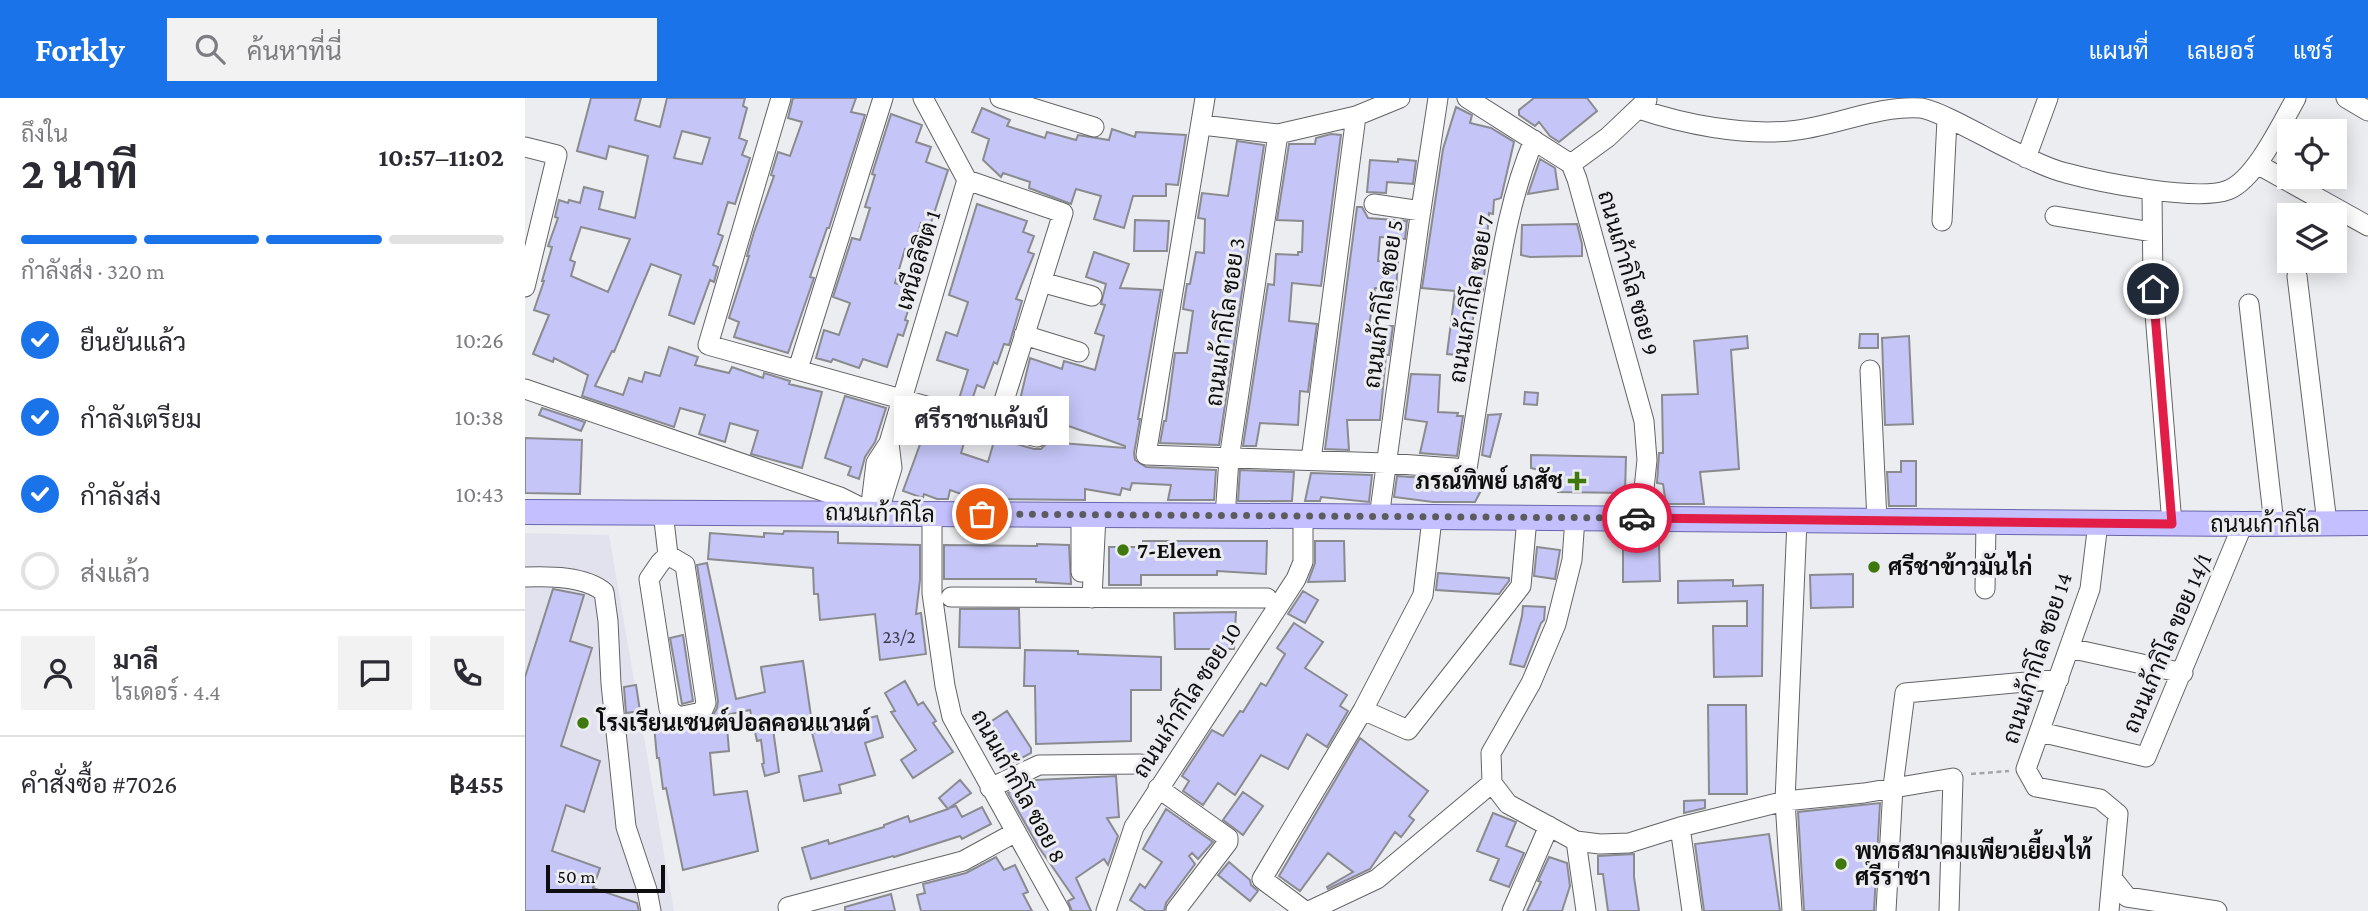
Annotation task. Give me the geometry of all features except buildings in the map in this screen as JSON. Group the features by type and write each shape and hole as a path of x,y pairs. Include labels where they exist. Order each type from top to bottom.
{"main road":[{"name":"ถนนเก้ากิโล","path":"525,512 874,512 2172,524 2368,523"}],"street":[{"path":"781,98 708,345 1037,438"},
{"path":"798,369 883,98"},
{"path":"923,98 967,180 1063,213 996,426"},
{"path":"1000,98 1094,127"},
{"path":"1205,98 1146,455 1386,463"},
{"path":"1202,125 1278,134 1356,116 1400,98"},
{"name":"ถนนเก้ากิโล ซอย 5","path":"1379,517 1420,211 1439,98"},
{"path":"1467,98 1491,104 1534,140 1571,164 1608,137 1644,103 1668,119 1739,130 1791,131 1903,108 1924,108 2026,158 2064,173 2152,190 2201,194 2228,190 2253,172 2296,98"},
{"path":"2026,158 2048,98"},
{"path":"2346,98 2368,111"},
{"path":"1311,460 1356,116"},
{"path":"1942,221 1947,119"},
{"name":"ถนนเก้ากิโล ซอย 3","path":"1225,516 1230,459 1278,134"},
{"name":"ถนนเก้ากิโล ซอย 7","path":"1386,463 1467,469 1500,263 1522,169 1534,140"},
{"path":"525,147 557,155 525,287"},
{"name":"ถนนเก้ากิโล ซอย 9","path":"1571,164 1644,421 1647,460 1641,518"},
{"path":"2257,164 2368,226"},
{"name":"เหนือลิขิต 1","path":"874,512 876,463 889,443 967,180"},
{"path":"2152,190 2153,289 2172,524"},
{"path":"1374,204 1420,211"},
{"path":"2055,216 2153,232"},
{"path":"2297,276 2327,523"},
{"path":"1041,282 1092,296"},
{"path":"2249,304 2274,524"},
{"path":"1024,335 1079,352"},
{"path":"1870,370 1877,521"},
{"path":"525,389 840,497 874,512"},
{"path":"663,512 668,555"},
{"name":"ถนนเก้ากิโล ซอย 8","path":"932,514 932,593 944,686 952,717 1060,911"},
{"path":"1086,598 1089,514"},
{"path":"1363,710 1408,730 1521,586 1527,517"},
{"name":"ถนนเก้ากิโล ซอย 10","path":"1106,911 1134,827 1296,579 1303,562 1303,518"},
{"path":"1432,519 1423,595 1363,710 1262,879 1307,911 1377,878 1492,783"},
{"path":"1575,519 1572,560 1556,624 1531,683 1491,753 1492,783 1508,804 1576,841 1629,843 1680,827 1785,801 1864,793 1953,778 1949,911"},
{"path":"1792,911 1785,801 1797,521"},
{"path":"1985,589 1986,522"},
{"name":"ถนนเก้ากิโล ซอย 14","path":"2098,523 2089,589 2027,769 2036,787 2100,799 2118,814 2109,911"},
{"name":"ถนนเก้ากิโล ขอย 14/1","path":"2039,732 2146,757 2243,524"},
{"path":"668,555 685,565 706,704 702,712 678,716 669,709 649,579 668,555"},
{"path":"525,577 541,576 590,583 604,592 626,827 647,890 651,911"},
{"path":"951,597 1267,598"},
{"path":"2069,648 2183,673"},
{"path":"1886,911 1892,787 1905,693 2059,679"},
{"path":"990,788 1039,765 1141,764"},
{"path":"1158,788 1229,838 1176,910"},
{"path":"1512,911 1549,826"},
{"path":"1680,827 1692,911"},
{"path":"789,911 788,907 963,861 1016,832"},
{"path":"1576,841 1585,911"},
{"path":"2112,878 2127,897 2217,911"}],"path":[{"path":"1953,778 1976,773 2027,769"}],"shaded area":[{"name":"โรงเรียนเซนต์ปอลคอนแวนต์","path":"525,533 609,535 674,911 525,911"}],"way so far":[{"path":"982,514 1432,519 1637,518"}],"place":[{"name":"ภรณ์ทิพย์ เภสัช","path":"1577,481"},
{"name":"ศรีราชาแค้มป์","path":"982,514"},
{"name":"7-Eleven","path":"1123,550"},
{"name":"ศรีชาข้าวมันไก่","path":"1874,567"},
{"name":"โรงเรียนเซนต์ปอลคอนแวนต์","path":"583,723"},
{"name":"พุทธสมาคมเพียวเยี้ยงไท้ ศรีราชา","path":"1841,864"}],"route":[{"path":"1637,518 2172,524 2153,289"}]}
